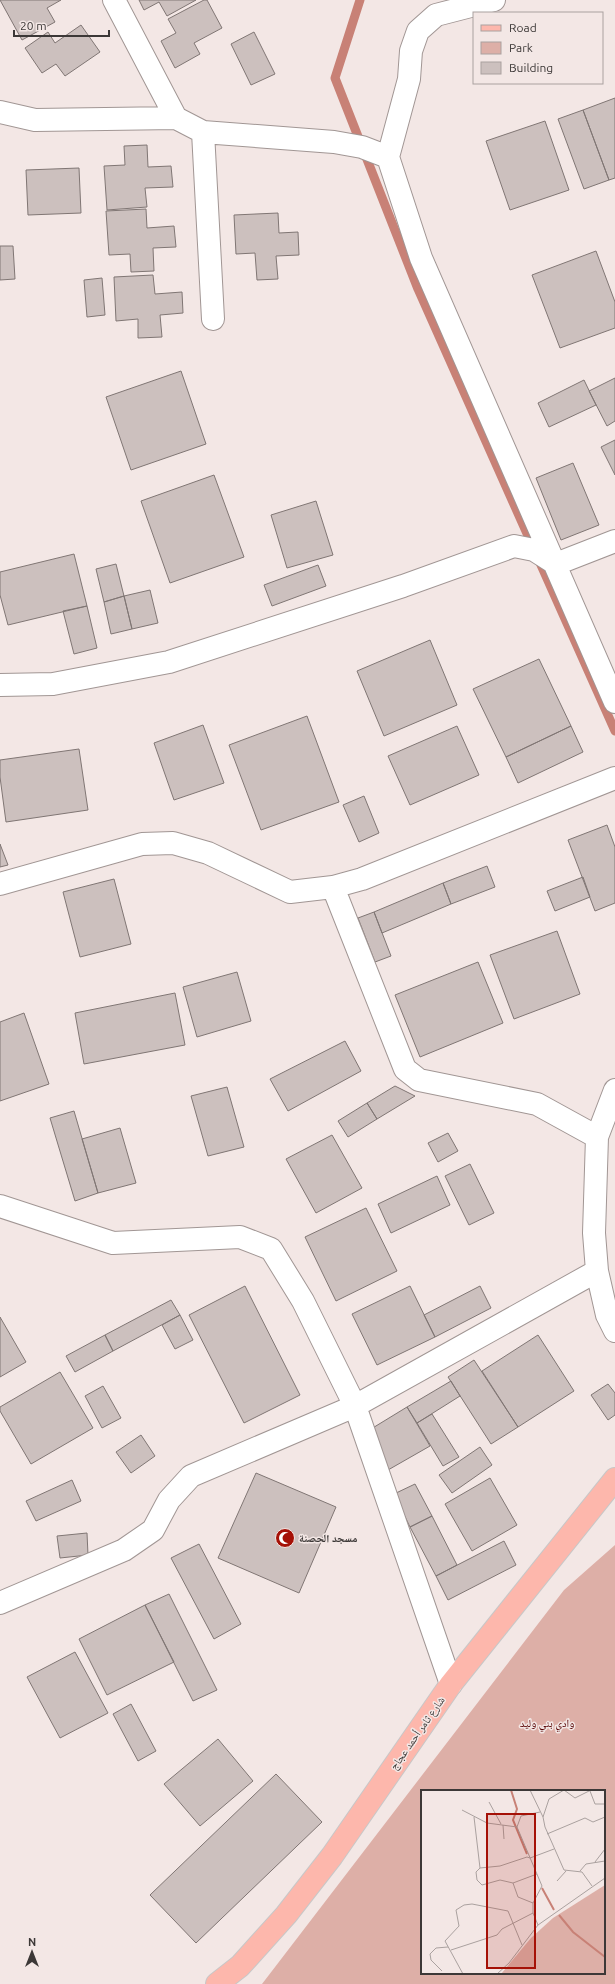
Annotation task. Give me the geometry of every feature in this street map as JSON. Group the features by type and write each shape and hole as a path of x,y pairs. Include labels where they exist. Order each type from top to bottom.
{"main road":[{"name":"شارع ثامر أحمد عجاج","path":"217,1984 240,1966 286,1915 332,1856 451,1684 615,1479"}],"street":[{"path":"114,0 176,118"},
{"path":"494,0 436,15 418,31 411,51 409,79 388,157 421,258 615,702"},
{"path":"0,112 35,120 176,118 203,132 334,142 362,147 388,157"},
{"path":"203,132 213,319"},
{"path":"556,564 615,542"},
{"path":"0,685 53,684 168,662 403,586 514,546 534,550 556,564"},
{"path":"0,884 142,844 173,843 208,853 290,892 333,887 362,879 615,778"},
{"path":"333,887 405,1069 419,1080 537,1104 597,1137"},
{"path":"615,1090 597,1137 594,1233 597,1271 608,1315 615,1331"},
{"path":"0,1206 113,1243 240,1237 271,1249 303,1301 355,1406 451,1684"},
{"path":"0,1603 124,1550 153,1530 169,1500 192,1476 355,1406 597,1271"}],"green space":[{"name":"وادي بني وليد","path":"615,1545 615,1984 262,1984 564,1590"}],"building":[{"path":"0,0 61,0 47,8 55,22 22,40"},
{"path":"139,0 196,0 167,16 159,2 144,10"},
{"path":"204,0 207,0 222,28 194,43 200,54 175,68 161,41 176,33 168,19"},
{"path":"81,25 100,52 65,76 56,64 42,73 25,48 48,32 55,43"},
{"path":"254,32 275,74 251,85 231,44"},
{"path":"615,98 615,178 609,180 583,110"},
{"path":"583,110 609,180 584,189 558,119"},
{"path":"545,121 569,190 510,210 486,141"},
{"path":"147,145 148,167 171,166 173,187 145,188 147,207 107,210 104,166 125,165 124,146"},
{"path":"79,168 81,213 28,215 26,170"},
{"path":"146,209 147,228 174,226 176,247 153,248 154,271 131,272 130,254 109,255 106,211"},
{"path":"278,213 279,233 298,232 299,255 276,256 278,279 257,280 255,253 236,254 234,215"},
{"path":"0,246 13,246 15,279 0,280"},
{"path":"596,251 615,302 615,328 560,348 532,275"},
{"path":"153,275 155,294 182,292 183,313 160,315 162,337 138,338 138,319 116,321 114,277"},
{"path":"102,278 105,315 87,317 84,280"},
{"path":"181,371 206,444 131,470 106,397"},
{"path":"615,378 615,421 607,426 589,391"},
{"path":"584,380 596,405 549,427 538,403"},
{"path":"615,440 615,475 601,447"},
{"path":"573,463 599,525 561,540 536,478"},
{"path":"214,475 244,557 170,583 141,501"},
{"path":"316,501 333,555 287,568 271,515"},
{"path":"74,554 87,606 8,625 0,595 0,572"},
{"path":"116,564 124,596 104,602 96,569"},
{"path":"318,565 326,586 272,606 264,585"},
{"path":"150,590 158,623 132,629 124,596"},
{"path":"124,596 132,629 111,634 104,602"},
{"path":"87,606 97,648 74,654 63,611"},
{"path":"430,640 457,705 384,736 357,671"},
{"path":"539,659 571,726 506,757 473,689"},
{"path":"307,716 339,802 261,830 229,745"},
{"path":"203,725 224,783 174,800 154,743"},
{"path":"457,726 479,775 410,805 388,756"},
{"path":"571,726 583,752 518,783 506,757"},
{"path":"79,749 88,810 6,822 0,777 0,760"},
{"path":"364,796 379,833 359,842 343,805"},
{"path":"607,825 615,847 615,903 595,911 568,840"},
{"path":"0,844 8,865 0,867"},
{"path":"487,866 495,887 451,904 443,883"},
{"path":"583,877 590,897 555,911 547,891"},
{"path":"114,879 131,944 80,957 63,892"},
{"path":"443,883 451,904 382,933 374,912"},
{"path":"374,912 391,956 375,962 358,918"},
{"path":"557,931 580,994 514,1019 490,955"},
{"path":"478,962 503,1023 420,1057 395,995"},
{"path":"237,972 251,1021 197,1037 183,987"},
{"path":"175,993 185,1045 84,1064 75,1013"},
{"path":"24,1013 49,1084 0,1101 0,1022"},
{"path":"345,1041 361,1071 288,1111 270,1079"},
{"path":"395,1086 415,1096 377,1119 367,1103"},
{"path":"227,1087 244,1147 208,1156 191,1096"},
{"path":"367,1103 377,1119 348,1137 338,1121"},
{"path":"74,1111 98,1193 75,1201 50,1118"},
{"path":"120,1128 136,1183 98,1193 82,1139"},
{"path":"448,1133 458,1151 438,1162 428,1143"},
{"path":"332,1135 362,1188 316,1213 286,1159"},
{"path":"470,1164 494,1213 469,1225 445,1176"},
{"path":"437,1176 450,1205 391,1233 378,1204"},
{"path":"366,1208 397,1271 336,1301 305,1237"},
{"path":"245,1286 300,1395 244,1423 189,1315"},
{"path":"410,1286 435,1337 377,1365 352,1314"},
{"path":"480,1286 491,1308 435,1337 424,1315"},
{"path":"171,1300 180,1315 113,1351 105,1335"},
{"path":"180,1315 193,1340 175,1349 162,1325"},
{"path":"0,1317 26,1362 0,1377"},
{"path":"105,1335 113,1351 75,1372 66,1356"},
{"path":"538,1335 574,1391 518,1427 482,1371"},
{"path":"474,1360 518,1427 491,1444 448,1377"},
{"path":"60,1372 93,1428 31,1464 0,1411 0,1407"},
{"path":"451,1381 460,1396 417,1423 407,1407"},
{"path":"608,1384 615,1393 615,1415 608,1420 591,1395"},
{"path":"103,1386 121,1418 102,1428 85,1396"},
{"path":"407,1407 430,1446 388,1470 371,1429"},
{"path":"432,1414 459,1457 443,1466 417,1423"},
{"path":"141,1435 155,1456 131,1473 116,1452"},
{"path":"480,1447 492,1465 452,1493 439,1475"},
{"path":"256,1473 336,1507 299,1593 218,1558"},
{"path":"490,1478 517,1525 472,1551 445,1504"},
{"path":"72,1480 81,1501 36,1521 26,1501"},
{"path":"415,1484 432,1516 410,1527 394,1494"},
{"path":"432,1516 457,1565 436,1576 410,1527"},
{"path":"87,1533 88,1555 60,1558 57,1536"},
{"path":"504,1541 516,1565 448,1600 436,1576"},
{"path":"199,1544 241,1624 214,1639 171,1558"},
{"path":"169,1594 217,1690 193,1701 145,1605"},
{"path":"145,1605 174,1662 107,1695 79,1639"},
{"path":"75,1652 108,1713 60,1738 27,1677"},
{"path":"131,1704 156,1751 138,1761 113,1714"},
{"path":"218,1739 253,1781 200,1826 164,1784"},
{"path":"276,1774 322,1822 196,1943 150,1895"}],"waterway":[{"path":"360,0 335,78 418,289 615,731"}],"place":[{"name":"مسجد الحصنة","path":"285,1538"}]}
